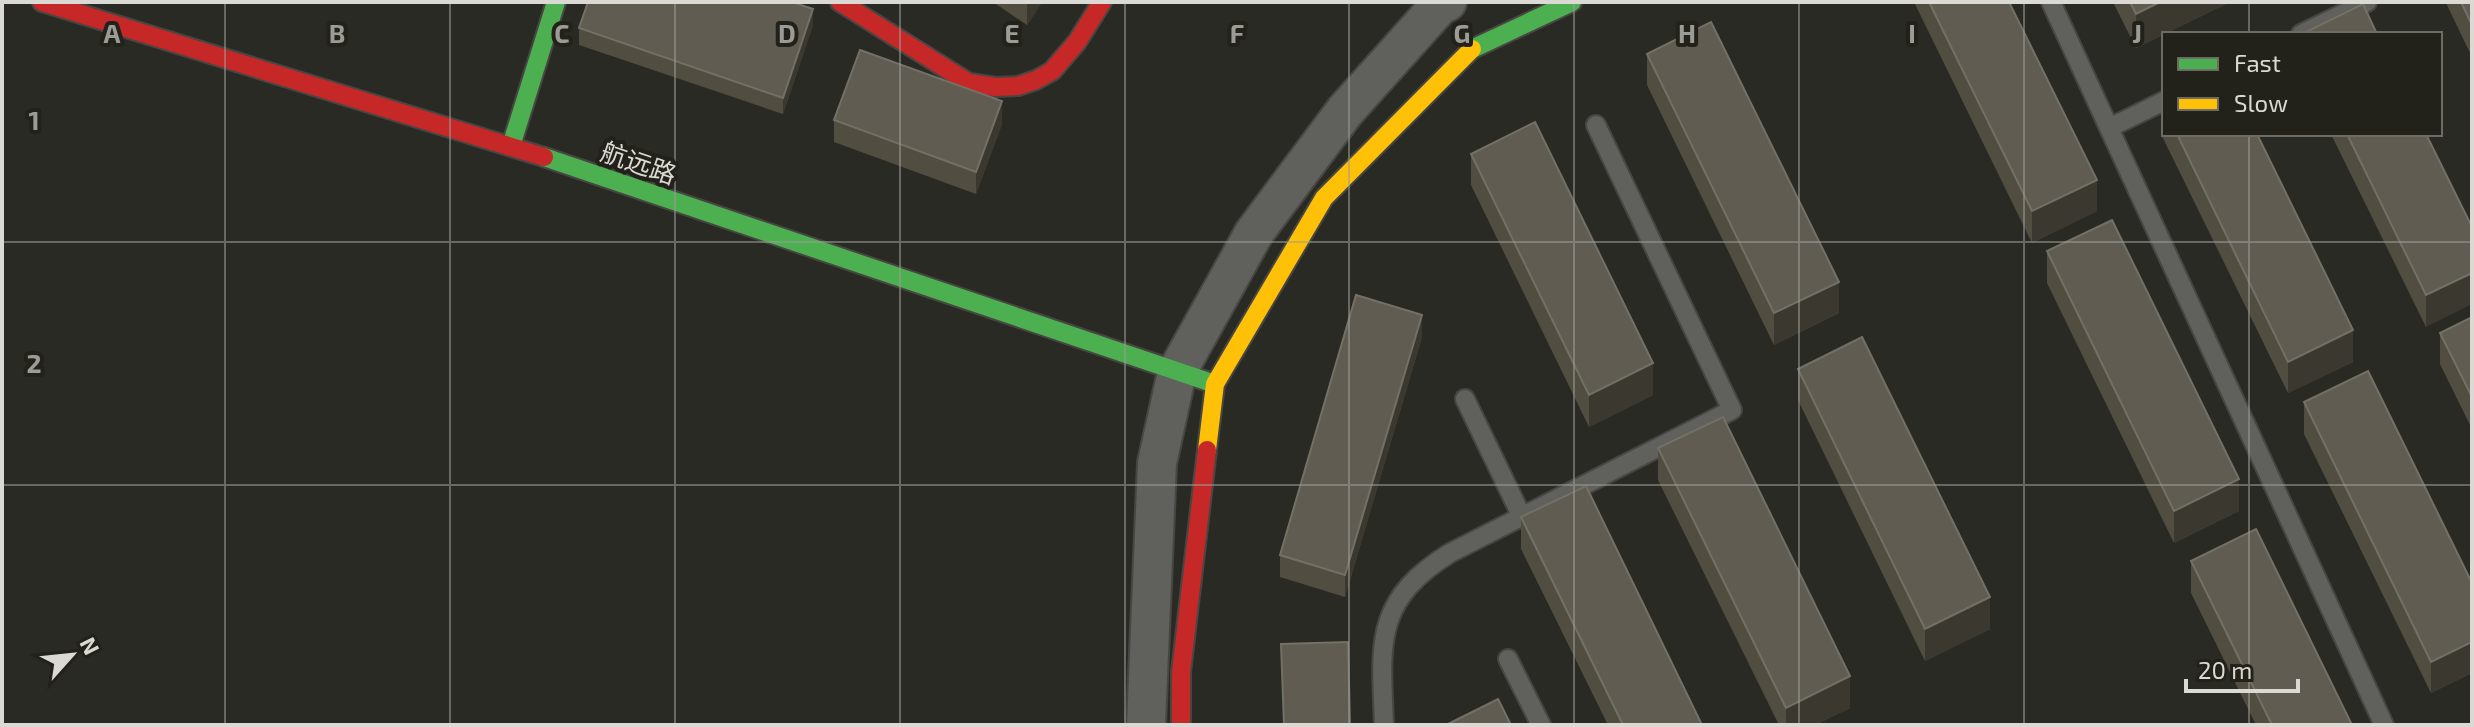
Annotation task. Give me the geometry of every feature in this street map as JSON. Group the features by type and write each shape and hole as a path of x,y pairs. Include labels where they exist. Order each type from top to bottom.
{"street":[{"name":"航远路","path":"42,2 511,146 1215,384"},
{"path":"511,146 556,2"},
{"path":"840,2 969,83 990,87 1022,84 1050,73 1065,61 1102,2"},
{"path":"1146,725 1157,463 1177,372 1254,233 1345,111 1440,5 1447,2"},
{"path":"1181,725 1181,672 1215,384 1324,198 1469,51 1572,2"}],"lane":[{"path":"2051,2 2384,725"},
{"path":"2305,32 2367,2"},
{"path":"2109,128 2162,102"},
{"path":"1384,725 1381,651 1384,632 1400,598 1431,565 1732,410 1596,125"},
{"path":"1465,399 1522,517"},
{"path":"1508,659 1541,725"}],"building":[{"path":"588,2 792,2 813,9 783,98 579,28"},
{"path":"1929,2 2009,2 2097,180 2032,211"},
{"path":"2130,2 2160,2 2136,14"},
{"path":"2461,2 2472,2 2472,25"},
{"path":"2363,4 2376,32 2306,32"},
{"path":"1711,22 1839,282 1774,313 1647,54"},
{"path":"860,50 1002,101 976,172 834,120"},
{"path":"1535,122 1653,363 1589,395 1471,154"},
{"path":"2178,136 2258,136 2353,330 2288,362"},
{"path":"2348,136 2427,136 2472,227 2472,273 2426,295"},
{"path":"2112,220 2239,479 2174,511 2047,251"},
{"path":"1356,295 1422,315 1345,575 1280,555"},
{"path":"2472,317 2472,397 2440,333"},
{"path":"1862,337 1990,597 1925,629 1798,369"},
{"path":"2368,371 2472,583 2472,642 2431,662 2304,402"},
{"path":"1723,417 1850,676 1786,708 1658,448"},
{"path":"1586,486 1702,725 1623,725 1521,517"},
{"path":"2256,529 2352,725 2272,725 2191,561"},
{"path":"1348,642 1350,725 1284,725 1281,644"},
{"path":"1498,699 1511,725 1446,725"}],"traffic: fast":[{"path":"511,146 556,2"},
{"path":"1472,49 1572,2"},
{"path":"544,157 1215,384"}],"traffic: slow":[{"path":"1207,450 1215,384 1324,198 1472,49"}],"traffic: jam":[{"path":"42,2 544,157"},
{"path":"840,2 969,83 996,87 1018,86 1052,71 1077,42 1102,2"},
{"path":"1181,725 1181,672 1207,450"}]}
